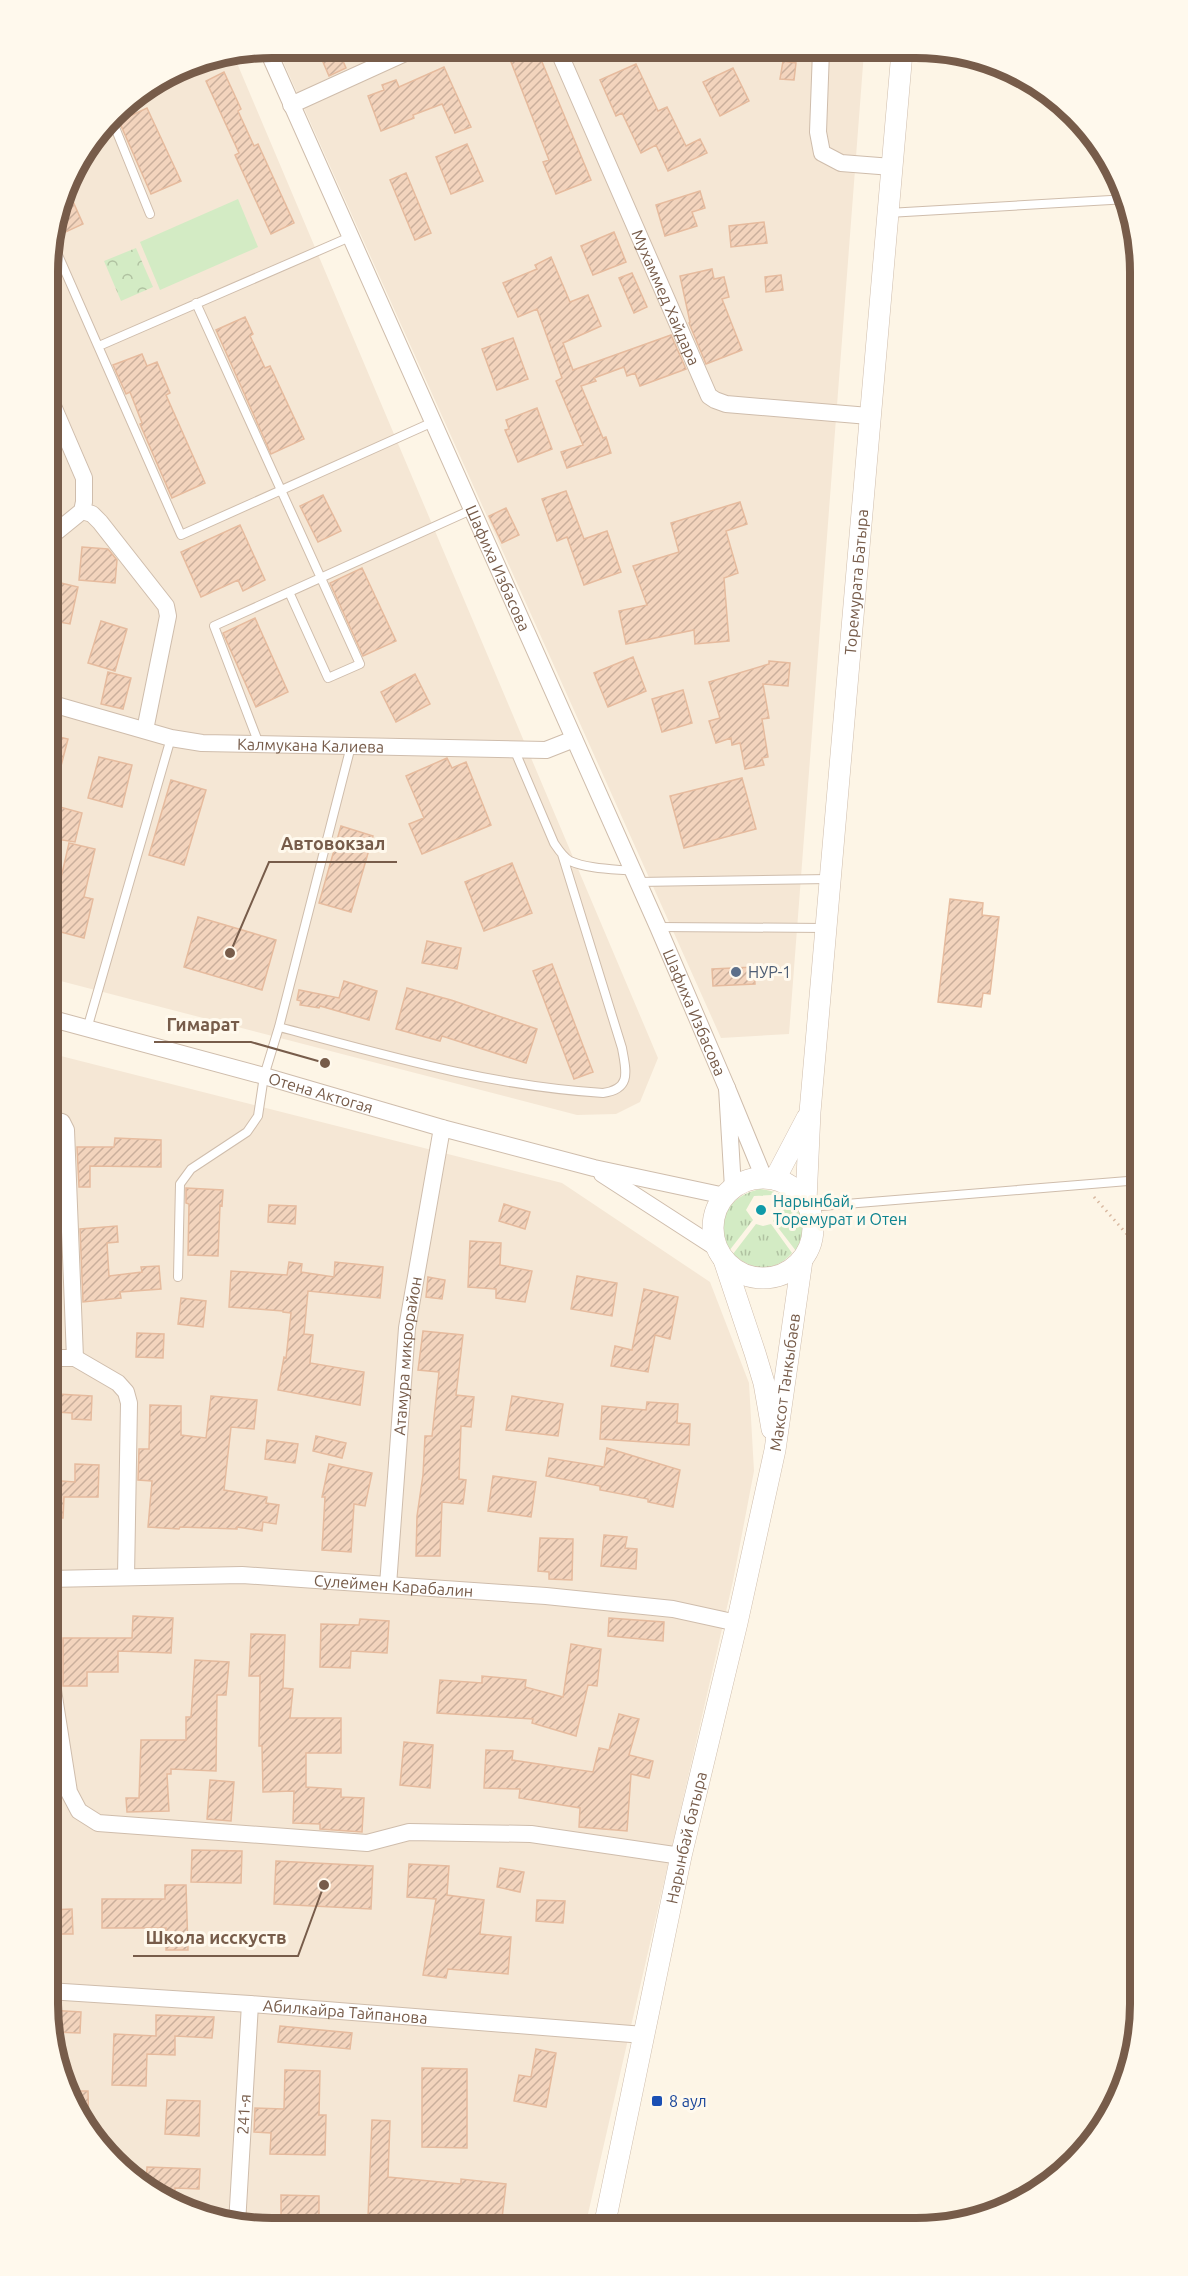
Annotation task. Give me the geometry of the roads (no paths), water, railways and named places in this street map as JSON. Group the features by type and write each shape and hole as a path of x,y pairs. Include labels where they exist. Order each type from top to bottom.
{"street":[{"path":"821,58 818,132 822,153 842,163 892,167"},
{"name":"Торемурата Батыра","path":"807,1204 810,1112 901,58"},
{"name":"Шафиха Избасова","path":"271,59 658,927 727,1088 770,1179"},
{"path":"291,105 392,59"},
{"name":"Мухаммед Хайдара","path":"562,59 709,396 726,404 869,416"},
{"path":"58,418 84,478 82,511 58,530"},
{"path":"82,511 92,514 100,522 166,606 168,616 145,730"},
{"name":"Калмукана Калиева","path":"58,706 171,738 202,743 546,750 574,740"},
{"name":"Отена Актогая","path":"58,1021 264,1076 441,1128 594,1168 729,1192"},
{"path":"727,1088 729,1192"},
{"path":"770,1179 810,1112"},
{"path":"58,1121 62,1122 66,1130 75,1358"},
{"name":"Атамура микрорайон","path":"388,1586 407,1328 441,1128"},
{"name":"Отена Актогая","path":"594,1168 721,1254"},
{"path":"753,1179 770,1179 795,1190 807,1204 813,1223 812,1240 802,1260 784,1274 762,1279 741,1273 721,1254 714,1239 714,1216 729,1192 753,1179"},
{"name":"Максот Танкыбаев","path":"721,1254 764,1383 775,1450"},
{"name":"Максот Танкыбаев","path":"775,1450 802,1260"},
{"path":"58,1358 75,1358 118,1383 126,1392 129,1403 126,1577"},
{"name":"Нарынбай батыра","path":"605,2218 681,1856 737,1623 775,1450"},
{"name":"Сулеймен Карабалин","path":"58,1580 242,1575 546,1596 673,1609 737,1623"},
{"path":"58,1722 69,1792 79,1811 98,1823 367,1843 409,1832 531,1834 681,1856"},
{"name":"Абилкайра Тайпанова","path":"58,1992 644,2035"},
{"name":"241-я","path":"238,2214 249,2004"}],"lane":[{"path":"115,128 150,214"},
{"path":"888,213 1116,200"},
{"path":"99,346 350,237"},
{"path":"59,257 182,535 433,422"},
{"path":"196,303 360,664 328,678 289,592"},
{"path":"259,744 214,626 471,510"},
{"path":"86,1029 171,738"},
{"path":"178,1277 180,1184 191,1169 247,1132 258,1116 264,1076 279,1027 351,746"},
{"path":"514,749 554,843 570,861 635,877 830,879"},
{"path":"279,1027 488,1080 592,1093 614,1092 621,1088 626,1079 622,1048 562,854"},
{"path":"658,927 826,928"},
{"path":"807,1204 1130,1181"}],"place":[{"name":"Автовокзал","path":"230,953"},
{"name":"НУР-1","path":"736,972"},
{"name":"Гимарат","path":"325,1063"},
{"name":"Нарынбай, Торемурат и Отен","path":"761,1210"},
{"name":"Школа исскуств","path":"324,1885"},
{"name":"8 аул","path":"657,2101"}]}
